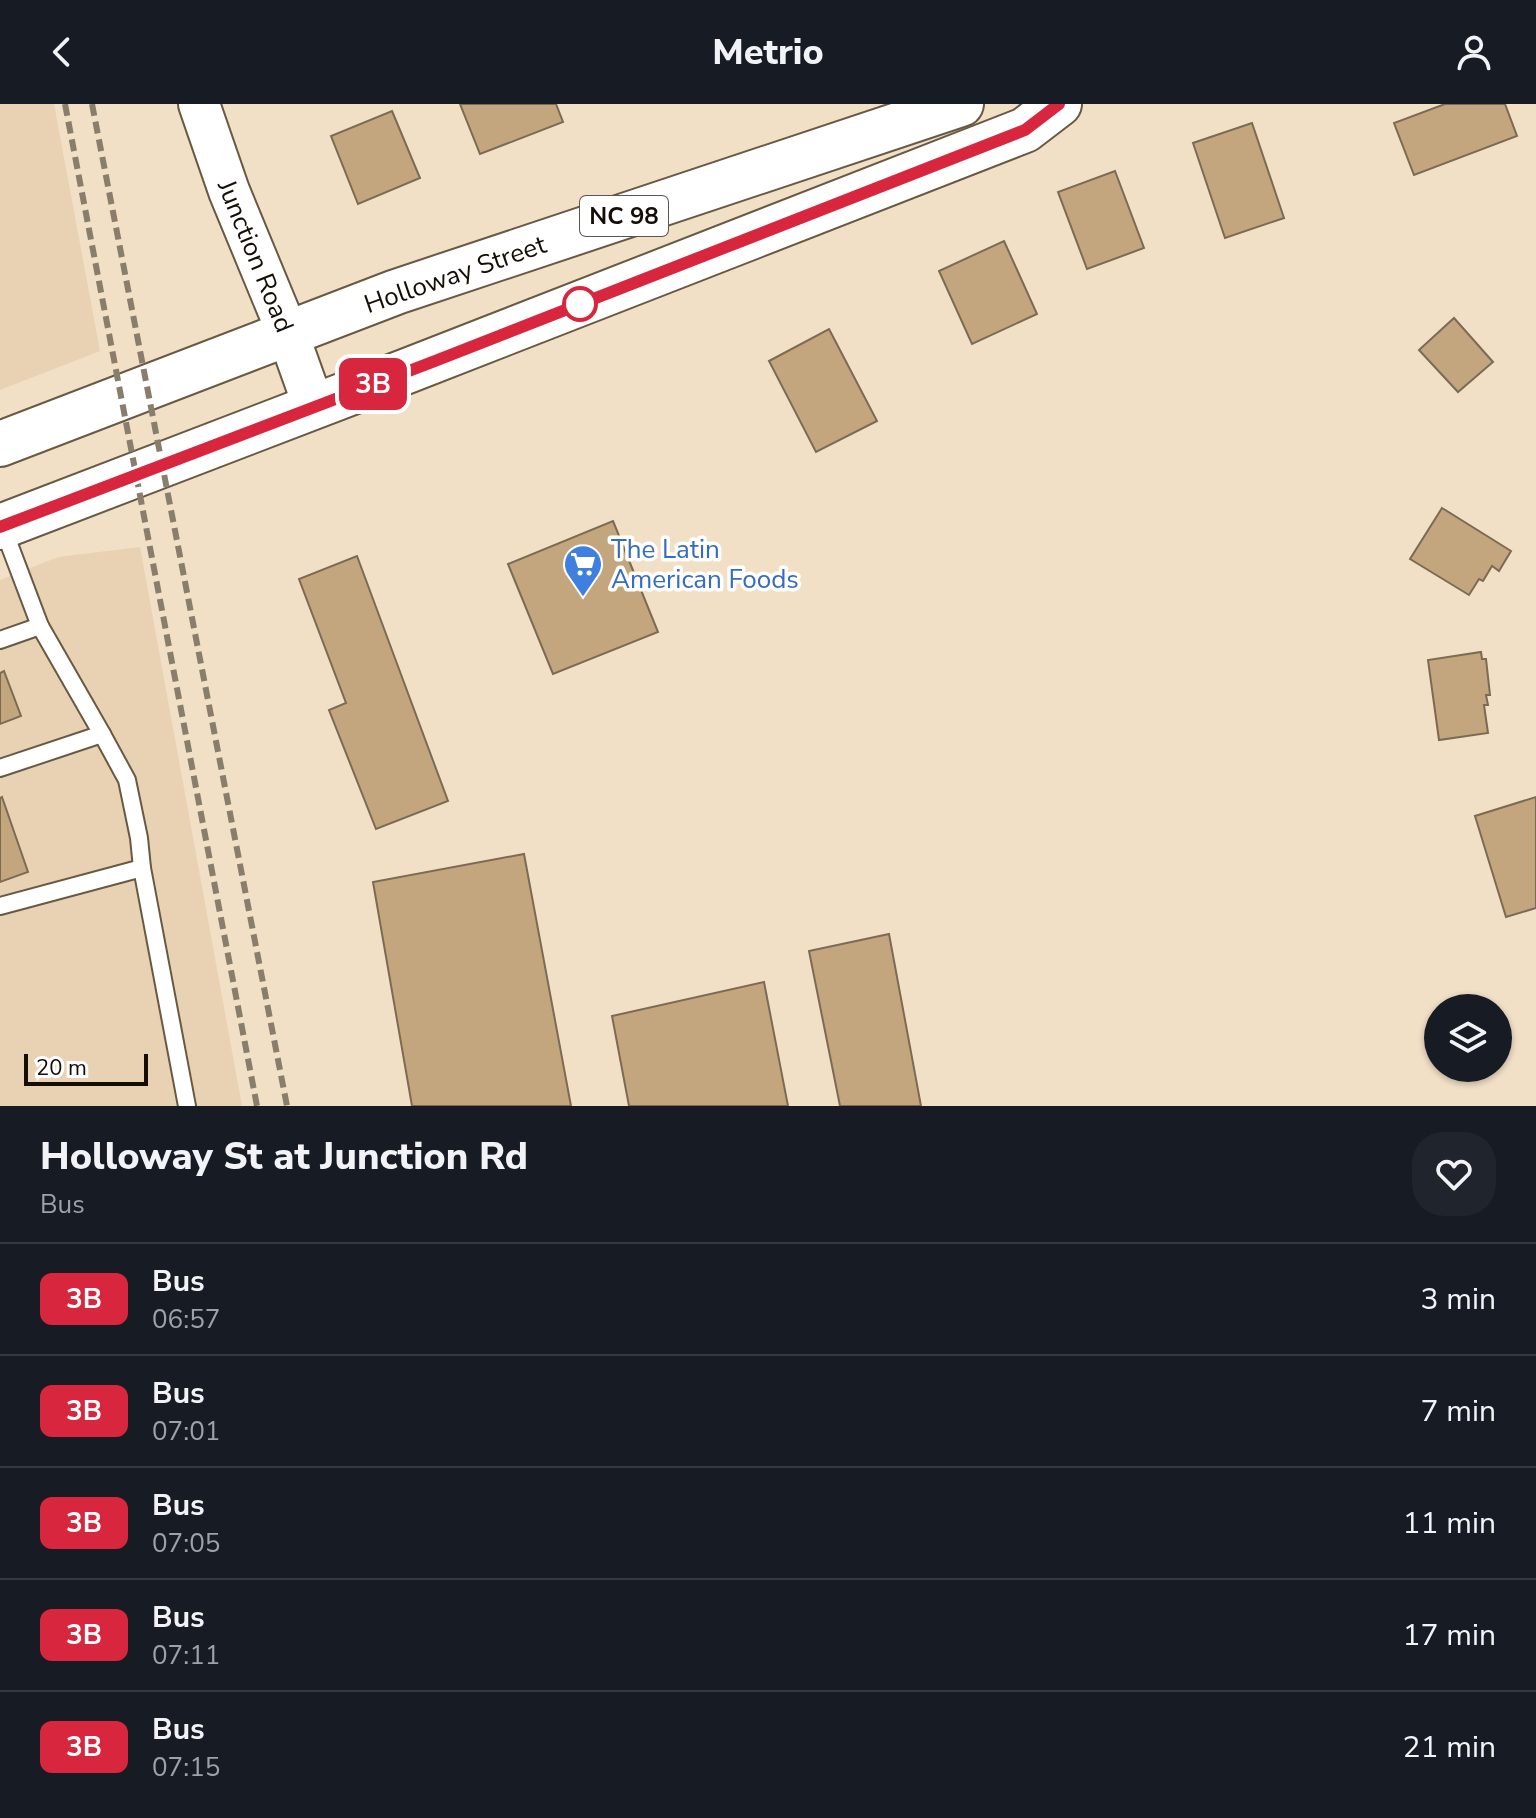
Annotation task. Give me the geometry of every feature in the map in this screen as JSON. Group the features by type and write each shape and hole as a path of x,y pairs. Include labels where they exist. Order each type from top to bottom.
{"highway":[{"name":"Holloway Street","path":"0,444 396,292 961,104"},
{"name":"NC 98","path":"1,527 1025,130 1059,104"}],"street":[{"name":"Junction Road","path":"199,104 229,191 288,334 314,407"}],"lane":[{"path":"1,527 40,626 127,780 187,1106"},
{"path":"0,640 40,626"},
{"path":"0,768 102,734"},
{"path":"0,906 142,868"}],"shaded area":[{"path":"0,104 54,104 100,351 0,390"},
{"path":"140,547 242,1106 0,1106 0,580 58,557"}],"building":[{"path":"460,104 556,104 563,122 480,154"},
{"path":"1445,104 1505,104 1517,136 1414,175 1394,123"},
{"path":"392,111 420,178 358,204 331,136"},
{"path":"1252,123 1284,218 1225,238 1193,143"},
{"path":"1115,171 1144,248 1087,269 1058,192"},
{"path":"1004,241 1037,314 972,344 939,271"},
{"path":"1454,318 1493,362 1458,392 1419,350"},
{"path":"829,329 877,421 816,452 769,361"},
{"path":"1442,508 1511,551 1499,571 1492,566 1469,595 1410,559"},
{"name":"The Latin American Foods","path":"613,521 658,632 553,674 508,564"},
{"path":"357,556 448,801 376,829 329,710 346,703 299,579"},
{"path":"1481,652 1482,659 1486,659 1490,695 1486,695 1488,705 1484,705 1488,733 1439,740 1428,660"},
{"path":"4,671 21,716 0,724 0,673"},
{"path":"1536,797 1536,908 1506,917 1475,816"},
{"path":"0,798 28,872 0,882"},
{"path":"524,854 571,1106 412,1106 373,882"},
{"path":"889,934 921,1106 840,1106 809,951"},
{"path":"764,982 788,1106 629,1106 612,1016"}],"railway":[{"path":"65,104 257,1106"},
{"path":"92,104 287,1106"}],"bus line":[{"name":"3B","path":"0,527 1025,130 1059,104"}],"place":[{"name":"The Latin American Foods","path":"583,598"}]}
